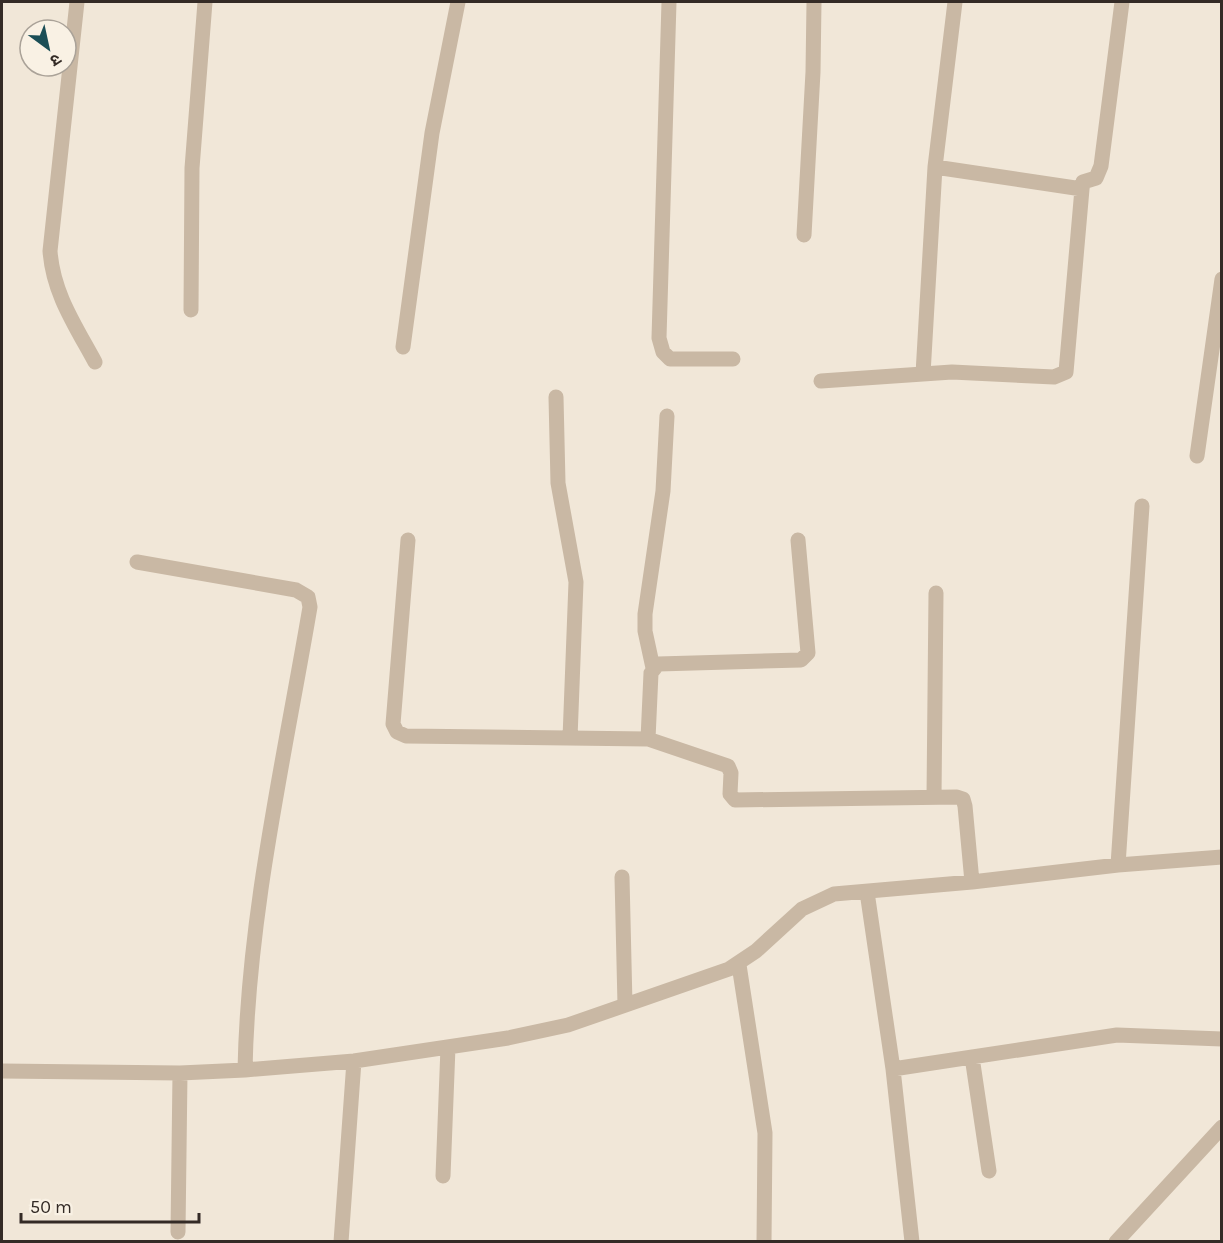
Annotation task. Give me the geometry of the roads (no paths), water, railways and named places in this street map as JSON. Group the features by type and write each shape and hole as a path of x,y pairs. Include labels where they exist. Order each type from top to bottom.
{"street":[{"path":"76,2 50,251 52,275 58,293 95,362"},
{"path":"191,310 192,168 205,2"},
{"path":"403,347 432,133 458,2"},
{"path":"669,2 659,338 663,352 670,359 733,359"},
{"path":"804,235 813,72 814,2"},
{"path":"923,374 935,167 955,2"},
{"path":"820,381 952,372 1054,377 1066,372 1082,189 1086,179 1096,178 1101,166 1122,2"},
{"path":"935,167 1082,189"},
{"path":"1197,456 1221,279"},
{"path":"556,397 558,483 576,582 570,738"},
{"path":"653,668 645,631 645,614 663,491 667,416"},
{"path":"1118,865 1142,506"},
{"path":"408,540 393,723 397,732 406,736 648,739 728,766 731,773 730,794 735,800 934,797 963,799 972,882"},
{"path":"648,739 651,673 658,664 801,660 806,657 808,653 798,540"},
{"path":"137,562 296,590 308,597 310,607 263,885 246,1015 245,1070"},
{"path":"934,797 936,593"},
{"path":"2,1071 180,1073 245,1070 354,1061 542,1032 739,965 814,902 834,894 972,882 1118,865 1221,857"},
{"path":"622,877 625,1005"},
{"path":"867,891 893,1069 912,1242"},
{"path":"739,965 765,1133 764,1242"},
{"path":"893,1069 1117,1035 1221,1039"},
{"path":"443,1176 448,1047"},
{"path":"972,1057 989,1170"},
{"path":"340,1242 354,1061"},
{"path":"178,1232 180,1073"},
{"path":"1116,1242 1221,1127"}]}
